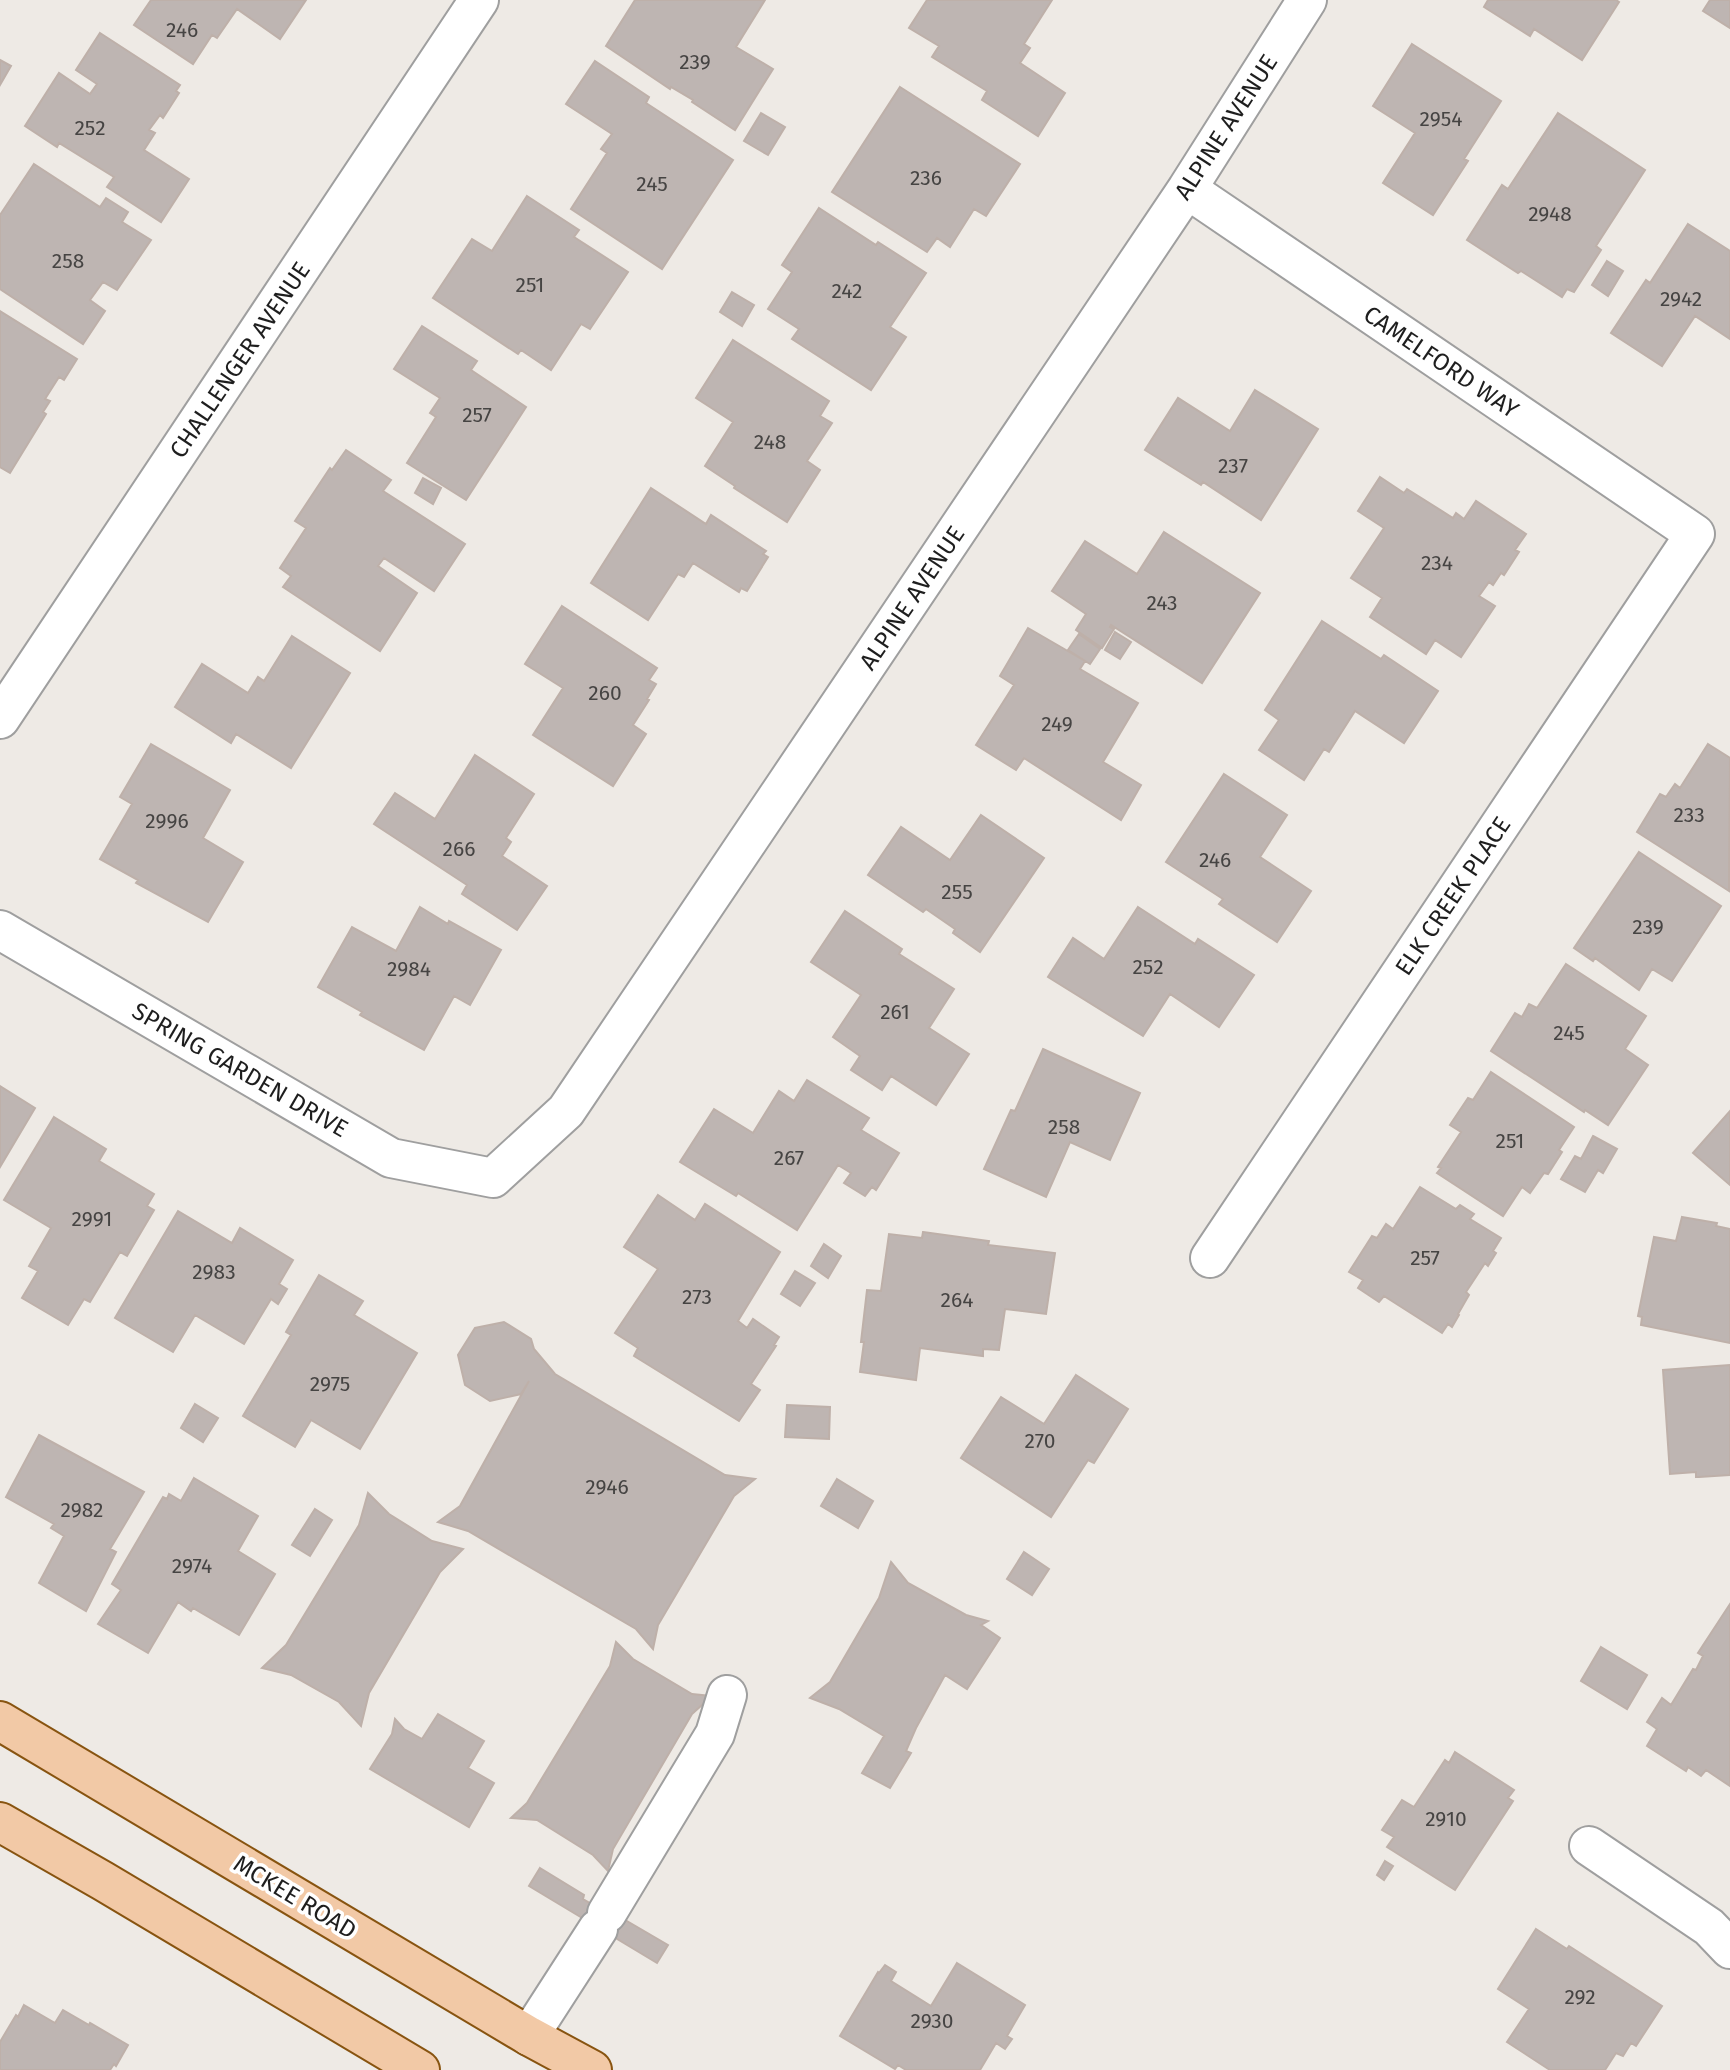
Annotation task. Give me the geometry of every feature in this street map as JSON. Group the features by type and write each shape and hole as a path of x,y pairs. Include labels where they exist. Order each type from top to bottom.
{"main road":[{"name":"MCKEE ROAD","path":"0,1721 529,2036 592,2070"},
{"path":"0,1822 420,2070"}],"street":[{"name":"CHALLENGER AVENUE","path":"0,719 479,0"},
{"name":"ALPINE AVENUE","path":"493,1178 566,1111 1187,189 1307,0"},
{"name":"CAMELFORD WAY","path":"1187,189 1695,534"},
{"name":"ELK CREEK PLACE","path":"1210,1258 1695,534"},
{"name":"SPRING GARDEN DRIVE","path":"0,930 391,1158 493,1178"},
{"path":"529,2036 603,1921 715,1734 727,1695"},
{"path":"1589,1846 1709,1927 1730,1949"}],"building":[{"path":"151,0 306,0 280,39 237,9 217,38 212,35 193,64 134,25"},
{"path":"635,0 765,0 736,47 773,69 735,130 692,102 693,100 671,87 670,89 606,46"},
{"path":"927,0 1052,0 1024,44 1030,48 1020,63 1065,93 1038,136 982,100 987,91 932,57 939,46 909,28"},
{"path":"1488,0 1619,2 1582,60 1534,29 1530,36 1484,7"},
{"path":"1710,0 1730,0 1730,28 1703,11"},
{"path":"100,33 180,85 176,91 179,93 163,118 160,115 149,130 155,133 144,150 189,179 161,222 107,187 114,177 59,143 57,147 25,126 59,73 90,94 97,84 76,70"},
{"path":"1412,44 1501,101 1464,159 1468,161 1433,215 1383,183 1415,133 1373,106"},
{"path":"0,60 11,66 0,85"},
{"path":"595,61 649,97 646,103 733,160 662,269 571,209 607,153 601,149 612,134 566,104"},
{"path":"900,87 1020,164 986,216 974,209 950,247 937,238 927,252 832,192"},
{"path":"761,113 785,127 768,155 744,141"},
{"path":"1558,113 1645,170 1596,246 1601,250 1574,292 1567,289 1562,297 1467,240 1502,185 1508,189"},
{"path":"34,164 100,207 106,198 128,212 122,222 151,240 117,290 103,282 90,300 105,311 83,344 0,289 0,215"},
{"path":"527,196 579,230 574,237 628,272 590,329 581,324 551,370 521,350 518,354 433,298 472,239 492,251"},
{"path":"819,208 926,273 890,327 906,337 871,390 792,339 799,329 768,309 792,272 782,265"},
{"path":"1688,224 1730,251 1730,339 1695,316 1662,366 1611,333 1646,280 1650,283"},
{"path":"1607,261 1623,271 1608,296 1592,285"},
{"path":"732,292 754,305 742,326 720,312"},
{"path":"0,311 77,359 64,380 59,377 45,399 50,401 43,412 46,414 10,473 0,467"},
{"path":"422,326 477,361 471,370 526,407 466,500 407,463 436,417 430,413 440,398 394,369"},
{"path":"733,340 829,401 820,416 832,423 807,461 820,470 787,522 705,466 733,422 696,398"},
{"path":"1255,390 1318,429 1261,520 1203,482 1201,485 1145,450 1178,398 1230,431"},
{"path":"346,450 391,480 383,491 465,544 434,591 384,558 378,566 417,593 380,651 283,587 291,576 280,568 306,528 295,521 330,468 332,470"},
{"path":"1380,477 1404,493 1407,489 1453,518 1456,513 1464,519 1476,501 1526,534 1515,550 1519,552 1504,575 1501,573 1493,585 1489,582 1479,596 1495,606 1461,657 1435,640 1426,654 1370,617 1382,598 1351,578 1384,528 1358,511"},
{"path":"423,478 441,488 433,504 415,493"},
{"path":"651,488 706,524 711,515 766,551 763,554 768,557 747,591 741,588 739,592 693,563 684,577 678,574 648,620 591,583"},
{"path":"1164,532 1260,593 1202,683 1111,625 1114,629 1102,648 1076,630 1086,614 1052,591 1085,541 1137,574"},
{"path":"562,606 657,668 649,680 656,684 633,725 646,734 613,786 533,735 563,688 525,664"},
{"path":"1322,621 1381,659 1384,655 1438,691 1404,743 1355,711 1329,752 1324,749 1304,780 1259,750 1279,720 1265,710"},
{"path":"1028,628 1085,661 1080,669 1138,703 1103,762 1141,785 1121,820 1024,758 1016,770 976,745 1014,685 1000,676"},
{"path":"1115,632 1131,642 1120,659 1105,650"},
{"path":"1079,634 1100,649 1090,664 1068,650"},
{"path":"292,636 350,673 291,768 236,734 231,743 175,707 202,664 248,693 258,677 264,681"},
{"path":"151,744 230,790 203,838 243,862 208,922 136,883 138,880 100,859 132,804 120,797"},
{"path":"1708,744 1730,758 1729,891 1637,832 1660,794 1666,797 1675,784 1680,788"},
{"path":"475,755 534,794 506,838 511,842 502,856 547,886 517,930 462,894 467,885 374,824 395,793 435,819"},
{"path":"1224,774 1287,815 1260,857 1311,891 1277,942 1219,904 1223,899 1166,862"},
{"path":"981,815 1044,858 980,952 953,933 955,929 926,909 923,912 868,875 901,827 950,860"},
{"path":"1639,852 1721,906 1672,981 1652,969 1639,990 1595,958 1593,961 1574,948"},
{"path":"420,907 501,950 470,1005 454,996 424,1050 360,1015 362,1012 318,987 352,927 396,951"},
{"path":"1138,907 1195,944 1198,939 1254,975 1219,1027 1170,994 1143,1036 1048,977 1073,938 1104,959"},
{"path":"845,911 902,949 899,954 954,989 929,1028 969,1054 936,1105 891,1076 882,1090 851,1070 860,1056 833,1037 861,995 811,962"},
{"path":"1566,964 1646,1016 1625,1049 1648,1065 1608,1125 1491,1051 1515,1013 1522,1017 1529,1004 1537,1008"},
{"path":"1043,1049 1140,1093 1110,1160 1070,1142 1046,1197 984,1169 1011,1110 1015,1111"},
{"path":"1491,1072 1574,1127 1548,1174 1544,1173 1530,1193 1522,1187 1503,1216 1437,1173 1441,1168 1438,1167 1461,1132 1450,1125 1468,1098 1473,1100"},
{"path":"807,1080 869,1118 861,1130 899,1153 876,1190 872,1187 865,1196 844,1183 851,1173 838,1165 797,1230 738,1193 736,1196 680,1162 714,1109 753,1133 779,1091 794,1101"},
{"path":"0,1086 35,1108 0,1167"},
{"path":"1730,1111 1730,1185 1693,1153"},
{"path":"54,1117 106,1149 99,1161 154,1194 147,1206 154,1210 127,1256 120,1252 90,1302 84,1299 68,1325 22,1298 38,1271 29,1266 51,1228 4,1200"},
{"path":"1593,1136 1617,1149 1603,1173 1598,1170 1585,1192 1561,1179 1575,1156 1581,1159"},
{"path":"1420,1187 1456,1209 1460,1205 1474,1214 1470,1219 1501,1238 1488,1266 1485,1263 1466,1292 1469,1295 1452,1327 1448,1324 1442,1333 1384,1296 1379,1302 1358,1288 1363,1280 1349,1272 1372,1236 1377,1238 1386,1224 1393,1229"},
{"path":"658,1195 695,1220 705,1204 780,1252 738,1321 747,1328 753,1319 779,1337 751,1384 760,1390 739,1421 634,1356 638,1348 615,1333 658,1269 624,1247"},
{"path":"178,1211 232,1243 240,1228 293,1260 279,1284 287,1289 278,1304 271,1299 244,1344 195,1315 173,1352 115,1318"},
{"path":"1682,1217 1717,1223 1716,1226 1730,1229 1730,1343 1641,1325 1642,1317 1638,1316 1654,1237 1676,1241"},
{"path":"923,1232 989,1241 988,1245 1055,1253 1046,1314 1005,1309 999,1350 983,1349 983,1356 920,1348 916,1380 860,1372 867,1290 881,1291 889,1234 922,1238"},
{"path":"824,1244 841,1256 828,1278 811,1266"},
{"path":"795,1271 815,1283 800,1306 781,1294"},
{"path":"319,1275 363,1301 354,1315 417,1353 360,1449 311,1420 295,1447 243,1416 291,1335 286,1332"},
{"path":"504,1322 531,1339 534,1349 555,1374 725,1475 755,1479 734,1496 658,1625 653,1649 636,1629 468,1531 438,1522 460,1506 529,1381 521,1394 490,1401 465,1385 458,1355 475,1328"},
{"path":"1730,1365 1730,1475 1696,1477 1696,1472 1670,1474 1663,1370"},
{"path":"1076,1375 1128,1409 1094,1463 1088,1460 1051,1517 961,1458 1001,1397 1044,1424"},
{"path":"195,1404 218,1418 203,1442 181,1428"},
{"path":"787,1405 830,1407 829,1439 785,1437"},
{"path":"39,1435 144,1492 110,1549 116,1552 86,1611 39,1583 64,1536 51,1528 54,1524 6,1497"},
{"path":"194,1478 258,1516 238,1551 275,1574 239,1635 178,1602 148,1653 98,1624 121,1590 112,1584 163,1497 167,1499 169,1494 181,1501"},
{"path":"837,1479 873,1501 858,1528 821,1506"},
{"path":"368,1493 389,1514 432,1541 463,1549 440,1572 369,1693 361,1726 339,1702 291,1675 262,1668 286,1645 359,1525"},
{"path":"315,1509 332,1520 310,1556 292,1545"},
{"path":"1024,1552 1049,1569 1032,1595 1007,1579"},
{"path":"891,1562 908,1583 966,1615 988,1621 981,1625 1000,1638 967,1689 945,1675 916,1728 906,1751 911,1753 890,1788 862,1773 884,1736 839,1709 810,1698 830,1682 879,1598"},
{"path":"1730,1604 1730,1786 1706,1770 1701,1776 1688,1767 1686,1771 1647,1746 1657,1729 1647,1722 1662,1698 1671,1705 1693,1669 1696,1670 1703,1656 1698,1653"},
{"path":"616,1642 633,1659 692,1694 712,1696 692,1714 613,1849 608,1871 593,1855 537,1820 511,1818 527,1803 610,1666"},
{"path":"1601,1647 1647,1675 1627,1709 1581,1681"},
{"path":"438,1714 484,1741 468,1768 494,1783 469,1827 370,1769 392,1734 395,1719 404,1729 422,1739"},
{"path":"1455,1752 1514,1790 1508,1798 1513,1801 1455,1890 1387,1847 1394,1837 1382,1830 1402,1800 1414,1807 1445,1760 1449,1763"},
{"path":"1385,1861 1393,1866 1384,1880 1377,1875"},
{"path":"540,1868 584,1895 583,1899 668,1945 657,1963 529,1886"},
{"path":"1536,1929 1567,1949 1569,1946 1662,2006 1636,2046 1631,2043 1623,2056 1616,2053 1605,2070 1550,2070 1507,2042 1529,2009 1498,1989"},
{"path":"957,1963 1025,2005 1007,2036 1012,2039 1005,2049 996,2043 980,2070 906,2070 898,2065 895,2069 840,2036 878,1972 885,1965 896,1972 891,1981 931,2006"},
{"path":"24,2005 55,2023 63,2010 128,2045 116,2066 114,2064 110,2070 0,2070 0,2042"}]}
